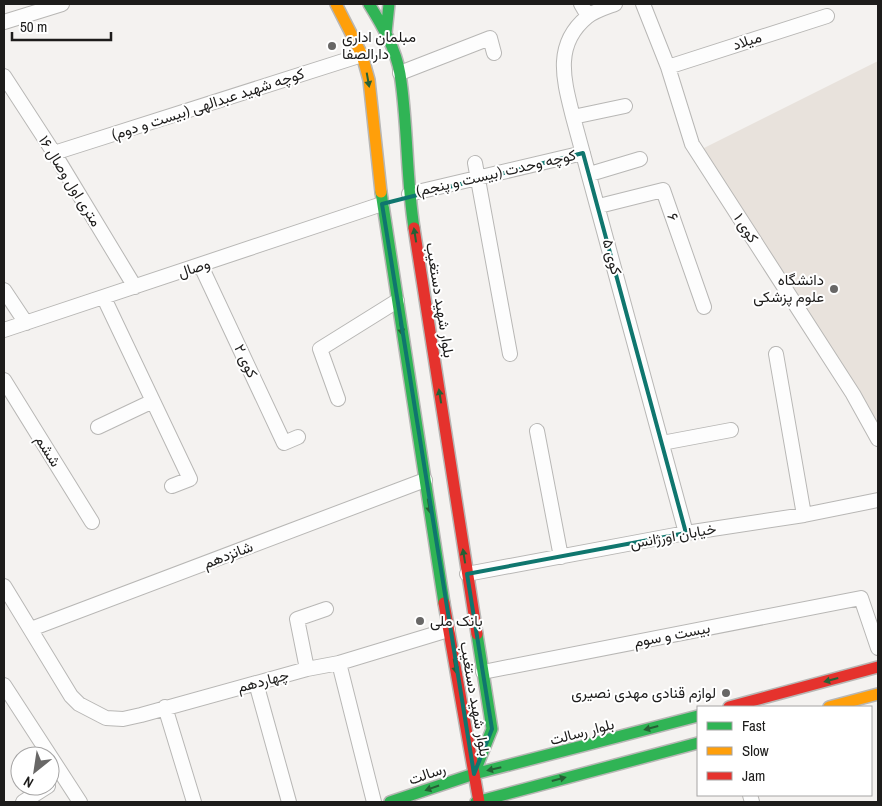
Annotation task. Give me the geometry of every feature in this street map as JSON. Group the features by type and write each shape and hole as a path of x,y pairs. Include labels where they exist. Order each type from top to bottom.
{"main road":[{"name":"بلوار شهید دستغیب","path":"336,4 362,55 369,80 396,199 467,574 492,729 474,774"},
{"name":"بلوار شهید دستغیب","path":"369,4 386,33 400,73 396,199 397,300 448,630 474,774"},
{"path":"386,33 389,4"},
{"path":"734,706 878,667"},
{"path":"833,706 878,694"},
{"name":"بلوار رسالت","path":"474,774 697,716"},
{"path":"474,774 478,802 697,743"},
{"name":"رسالت","path":"390,802 474,774"}],"street":[{"path":"4,22 62,4"},
{"name":"کوی ۵","path":"615,4 584,10 571,35 562,63 573,118 590,174 686,533"},
{"name":"کوی ۱","path":"643,4 668,67 692,144 848,386 878,439"},
{"name":"میلاد","path":"668,67 827,16"},
{"path":"400,73 490,38 494,53"},
{"name":"کوچه شهید عبدالهی (بیست و دوم)","path":"54,153 362,55"},
{"name":"۱۶ متری اول وصال","path":"6,82 54,153 136,288"},
{"path":"573,118 625,106"},
{"name":"کوچه وحدت (بیست و پنجم)","path":"396,199 583,153"},
{"path":"590,174 640,159"},
{"path":"475,163 510,354"},
{"name":"۶","path":"598,206 663,190 704,307"},
{"name":"وصال","path":"4,330 136,288 396,199"},
{"name":"کوی ۲","path":"201,266 284,443 298,437"},
{"path":"4,290 26,323"},
{"path":"104,298 190,479 172,486"},
{"path":"338,399 320,349 397,300"},
{"path":"776,354 804,514"},
{"name":"ششم","path":"4,380 92,522"},
{"path":"98,426 153,401"},
{"path":"662,443 731,430"},
{"path":"537,431 561,557"},
{"name":"شانزدهم","path":"31,630 425,480"},
{"name":"خیابان اورژانس","path":"467,574 686,533 878,500"},
{"path":"6,593 31,630"},
{"name":"بیست و سوم","path":"483,672 860,598 878,648"},
{"path":"308,669 297,618 326,609"},
{"name":"چهاردهم","path":"31,630 71,696 79,704 106,718 123,719 308,669 339,663 448,630"},
{"path":"339,663 374,802"},
{"path":"256,683 290,802"},
{"path":"4,685 80,802"},
{"path":"165,707 194,802"}],"highlighted area":[{"path":"583,153 686,533 467,574 492,729 474,774 382,204"}],"shaded area":[{"name":"دانشگاه علوم پزشکی","path":"878,61 878,429 700,150"}],"traffic: fast":[{"path":"369,4 392,46 400,74 414,228"},
{"path":"386,33 389,4"},
{"path":"381,192 444,603"},
{"path":"474,774 492,729 477,634"},
{"path":"390,802 474,774 697,716"},
{"path":"476,802 697,743"}],"traffic: slow":[{"path":"336,4 362,55 369,80 381,192"},
{"path":"833,706 878,694"}],"traffic: jam":[{"path":"414,228 477,634"},
{"path":"444,603 479,802"},
{"path":"733,706 878,667"}],"place":[{"name":"مبلمان اداری دارالصفا","path":"332,46"},
{"name":"دانشگاه علوم پزشکی","path":"834,289"},
{"name":"بانک ملی","path":"420,621"},
{"name":"لوازم قنادی مهدی نصیری","path":"726,693"}]}
